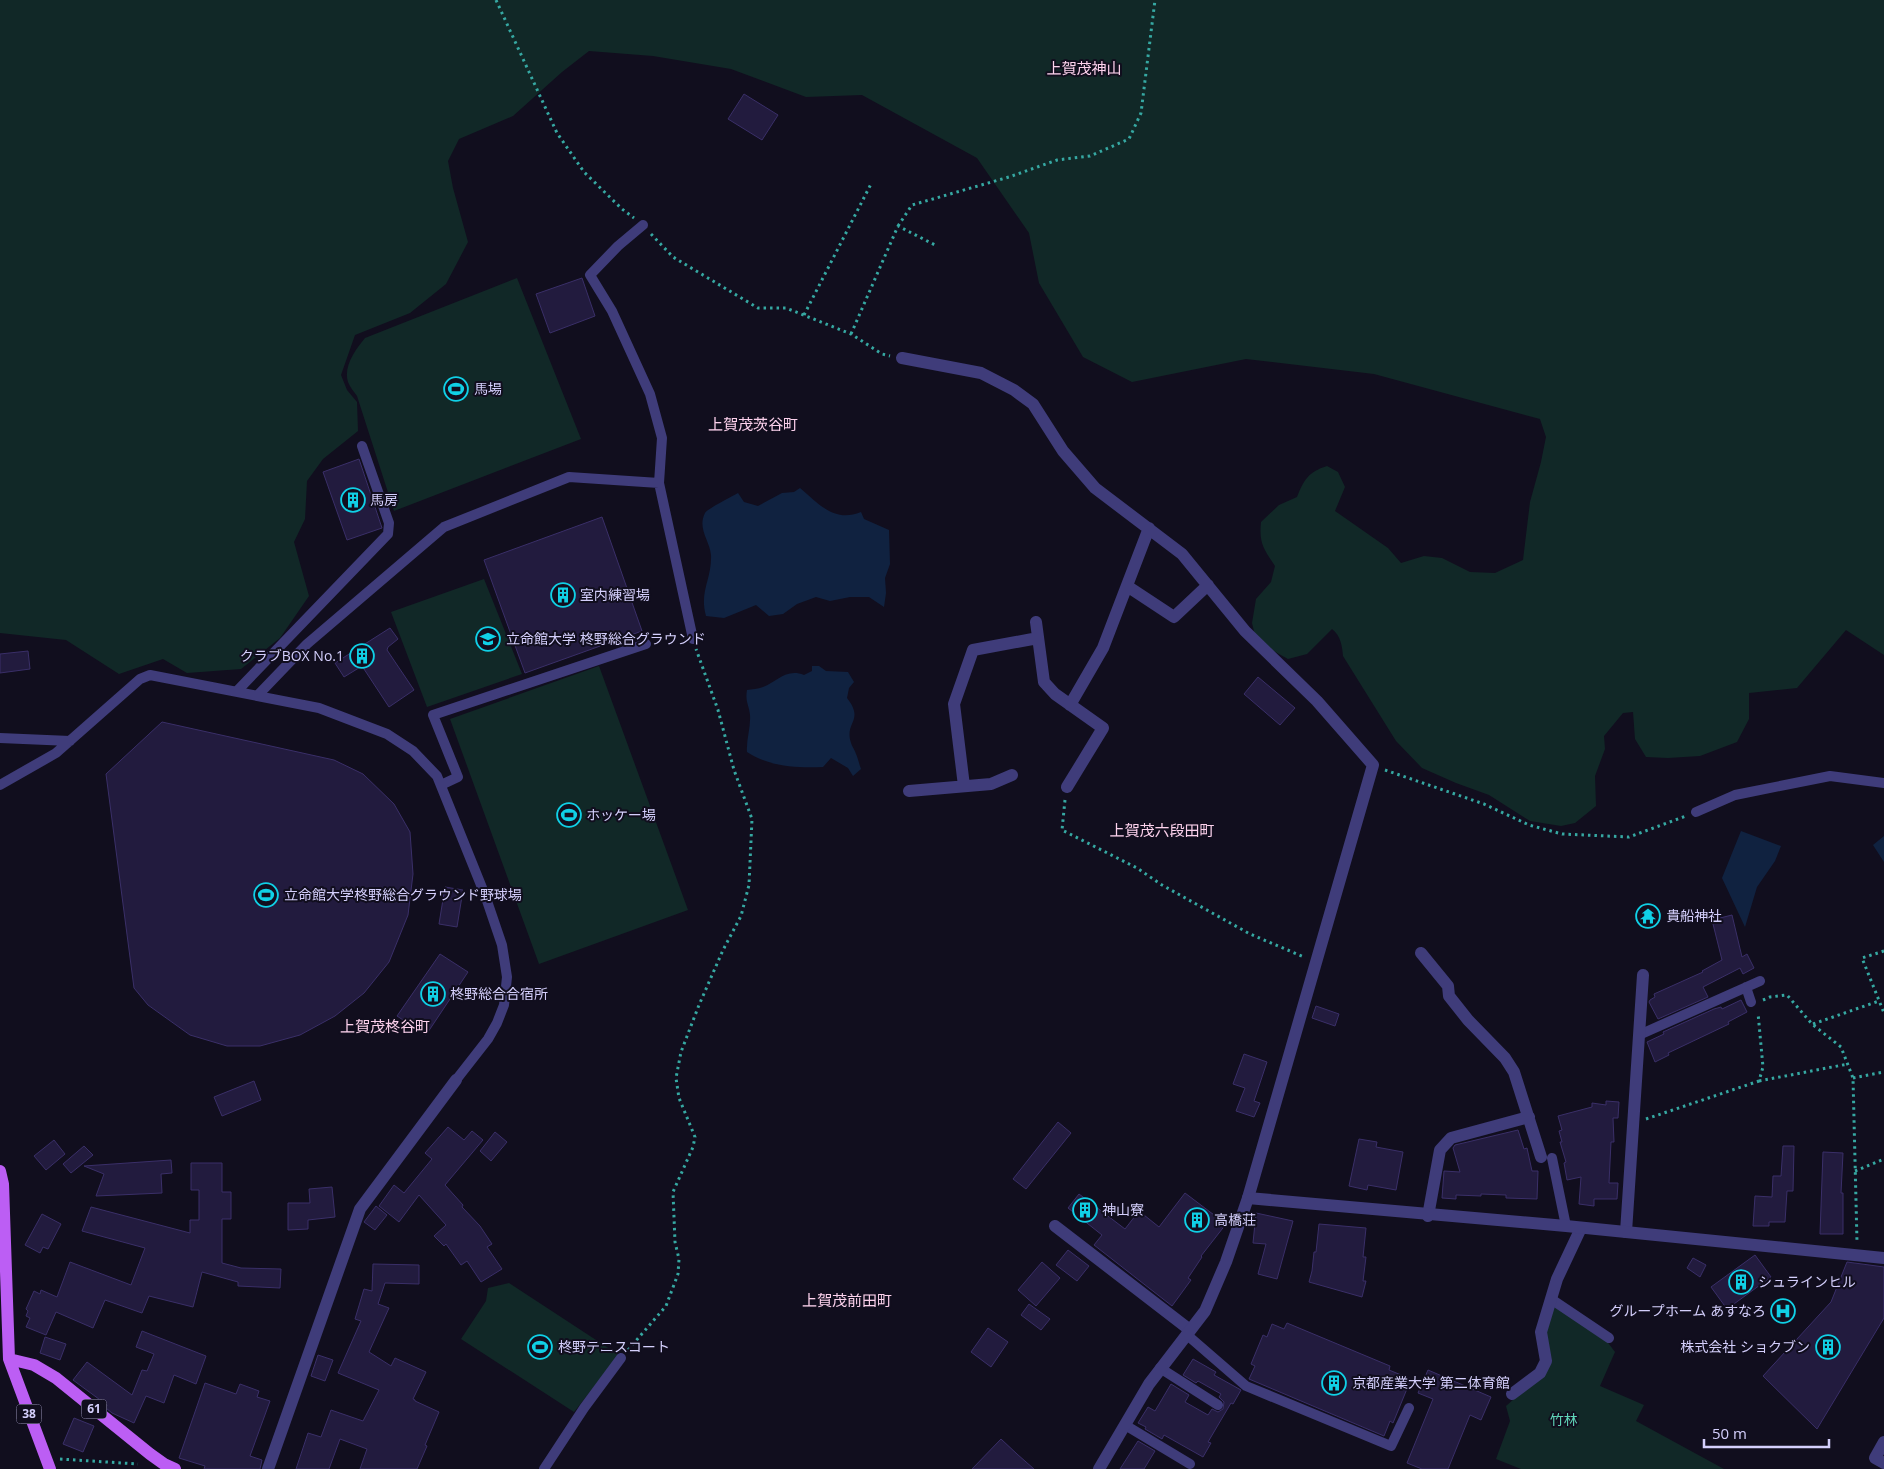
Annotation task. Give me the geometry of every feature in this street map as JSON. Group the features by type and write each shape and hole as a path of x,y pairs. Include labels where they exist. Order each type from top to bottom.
{"main road":[{"name":"38","path":"0,1170 4,1184 9,1359 48,1464"},
{"name":"61","path":"9,1359 34,1365 56,1378 170,1466"}],"street":[{"path":"902,358 981,373 1014,390 1033,404 1063,451 1095,488 1182,554 1245,631 1317,701 1373,765 1248,1198 1226,1262 1204,1311 1160,1368 1099,1469"},
{"path":"1070,705 1103,648 1149,528"},
{"path":"1127,586 1174,617 1208,585"},
{"path":"1036,622 1044,682 1055,694 1103,728 1067,787"},
{"path":"964,786 954,704 973,650 1038,638"},
{"path":"908,791 991,784 1012,775"},
{"path":"1421,953 1448,986 1449,996 1468,1020 1505,1058 1514,1072 1529,1117 1546,1158"},
{"path":"1626,1232 1643,975"},
{"path":"268,1469 360,1209 456,1080"},
{"path":"1428,1216 1440,1150 1451,1138 1529,1117"},
{"path":"1248,1198 1428,1216 1566,1226 1884,1258"},
{"path":"1055,1226 1188,1332"},
{"path":"1512,1394 1540,1373 1546,1361 1541,1332 1557,1279 1581,1228"},
{"path":"1884,1442 1875,1458 1884,1463"}],"lane":[{"path":"643,225 618,246 590,275 612,311 650,394 662,438 659,483 692,639"},
{"path":"237,691 388,534 389,523 362,446"},
{"path":"258,695 307,644 444,527 569,477 659,483"},
{"path":"441,785 458,777 433,715 646,644"},
{"path":"0,786 56,753 140,679 150,675 319,708 351,722 387,734 413,751 437,776 488,903 502,945 508,977 504,1005 497,1023 488,1038 456,1080"},
{"path":"0,738 70,741"},
{"path":"1696,812 1735,795 1830,776 1884,783"},
{"path":"1639,1035 1760,981"},
{"path":"1746,987 1754,1002"},
{"path":"1546,1158 1566,1226"},
{"path":"1551,1299 1609,1338"},
{"path":"1188,1332 1246,1386 1391,1446 1409,1408"},
{"path":"544,1469 584,1408 621,1358"},
{"path":"1160,1368 1218,1405"},
{"path":"1125,1425 1190,1464"}],"path":[{"path":"496,0 557,133 584,172 622,209 643,225 673,257 758,308 786,308 851,334 882,354 902,358"},
{"path":"851,334 898,226 912,205 1009,177 1057,160 1090,156 1129,139 1141,113 1155,0"},
{"path":"804,315 872,182"},
{"path":"898,226 937,246"},
{"path":"621,1358 666,1306 678,1274 679,1260 675,1242 673,1192 693,1147 695,1138 679,1098 676,1078 681,1052 696,1012 723,950 741,916 749,885 752,819 734,770 718,710 692,639"},
{"path":"1373,765 1484,804 1529,825 1562,834 1629,837 1696,812"},
{"path":"1067,787 1062,830 1137,868 1162,885 1250,934 1316,962"},
{"path":"1884,951 1862,958 1884,1013"},
{"path":"1754,1002 1770,997 1787,996 1812,1024 1841,1048 1848,1064 1853,1078 1857,1255"},
{"path":"1812,1024 1879,1001"},
{"path":"1758,1012 1763,1066 1759,1082"},
{"path":"1634,1123 1759,1082 1848,1064"},
{"path":"1853,1078 1884,1072"},
{"path":"1855,1171 1884,1159"},
{"path":"48,1464 170,1466"}],"green space":[{"path":"0,0 1884,0 1884,655 1846,630 1797,688 1749,693 1749,719 1737,742 1700,756 1646,757 1635,739 1633,712 1623,713 1604,736 1605,749 1595,776 1596,806 1575,823 1561,826 1530,821 1489,795 1422,768 1396,741 1343,656 1339,638 1332,629 1307,654 1288,659 1268,648 1255,635 1252,623 1256,599 1271,582 1275,566 1263,545 1261,522 1279,505 1297,497 1311,474 1327,466 1338,472 1345,487 1335,511 1388,548 1401,563 1424,556 1442,558 1470,572 1495,573 1523,560 1530,502 1546,437 1540,419 1374,374 1246,359 1132,382 1083,357 1039,283 1029,233 977,158 862,95 806,97 731,69 653,56 589,51 562,72 513,116 459,139 448,161 453,188 468,242 446,284 410,313 355,335 341,375 347,390 357,402 358,431 323,459 307,481 305,519 294,542 309,596 280,638 241,669 187,673 163,659 119,674 66,640 0,633"},
{"name":"馬場","path":"517,278 581,439 394,511 357,396 348,382 347,370 351,358 365,338"},
{"path":"484,579 522,674 427,707 391,612"},
{"name":"ホッケー場","path":"599,666 688,910 539,964 450,719"},
{"name":"柊野テニスコート","path":"509,1283 619,1355 574,1412 461,1339 486,1301 488,1288"},
{"name":"竹林","path":"1552,1303 1606,1340 1615,1352 1600,1386 1644,1405 1636,1421 1724,1469 1521,1469 1496,1459 1510,1421 1506,1406 1542,1374 1544,1331"}],"water":[{"path":"800,488 828,510 843,515 861,512 864,519 889,530 890,564 885,578 886,593 884,607 869,597 850,597 830,601 816,597 797,604 783,614 769,616 756,605 724,618 706,616 704,599 710,571 711,555 702,524 705,513 738,493 744,502 758,506 782,493 794,492"},
{"path":"812,666 819,666 826,671 848,672 854,682 849,688 847,698 854,712 850,736 851,744 861,769 853,776 848,768 831,758 823,767 794,767 774,764 747,752 750,712 746,698 747,690 768,685 787,674 798,673 804,675 812,671"},
{"path":"1741,831 1781,846 1775,861 1757,887 1745,927 1722,878"},
{"path":"1884,836 1884,862 1873,845"}],"building":[{"path":"744,94 778,115 762,140 728,119"},
{"path":"582,278 595,316 550,333 536,294"},
{"name":"馬房","path":"359,459 382,528 347,540 323,472"},
{"name":"室内練習場","path":"602,517 642,631 525,673 484,560"},
{"path":"390,628 398,639 387,650 414,690 389,707 362,666 344,677 335,663"},
{"path":"28,651 30,669 0,673 0,654"},
{"path":"1258,677 1295,708 1280,725 1244,694"},
{"name":"立命館大学柊野総合グラウンド野球場","path":"162,722 334,760 363,774 394,804 410,832 413,874 408,915 389,962 364,993 335,1016 300,1035 260,1046 227,1046 190,1035 148,1005 134,988 106,774"},
{"path":"445,887 463,890 457,927 439,924"},
{"path":"1732,915 1742,957 1747,954 1754,968 1743,974 1740,968 1703,987 1708,997 1658,1019 1649,1002 1655,997 1654,994 1703,972 1722,960 1712,920"},
{"name":"柊野総合合宿所","path":"440,954 468,972 426,1035 397,1016"},
{"path":"1741,1000 1747,1012 1728,1022 1729,1024 1668,1053 1669,1055 1655,1062 1647,1042 1664,1034 1663,1032 1714,1009 1721,1007 1722,1009"},
{"path":"1316,1006 1339,1014 1335,1026 1312,1018"},
{"path":"1244,1054 1267,1062 1254,1101 1260,1103 1254,1117 1236,1111 1245,1088 1233,1084"},
{"path":"254,1081 261,1100 222,1116 214,1097"},
{"path":"1606,1101 1619,1102 1618,1118 1613,1118 1614,1142 1611,1142 1609,1183 1618,1183 1617,1199 1594,1199 1594,1206 1579,1204 1581,1177 1567,1180 1564,1163 1566,1162 1560,1142 1562,1142 1559,1131 1562,1130 1558,1116 1592,1107 1592,1103 1606,1105"},
{"path":"1058,1122 1071,1133 1026,1189 1013,1179"},
{"path":"448,1127 464,1140 472,1131 483,1140 445,1185 480,1226 492,1244 487,1247 502,1269 481,1282 467,1261 461,1265 446,1244 444,1246 434,1236 446,1225 419,1195 399,1222 379,1206 394,1185 404,1193 432,1159 425,1153"},
{"path":"1518,1130 1524,1149 1527,1148 1532,1171 1538,1171 1537,1199 1506,1198 1506,1195 1481,1194 1481,1196 1456,1195 1456,1199 1442,1198 1444,1171 1460,1172 1453,1148 1455,1145"},
{"path":"495,1132 507,1142 491,1161 480,1151"},
{"path":"1359,1139 1377,1142 1376,1147 1403,1152 1396,1190 1368,1185 1367,1190 1349,1186"},
{"path":"54,1140 65,1154 46,1170 34,1156"},
{"path":"84,1146 93,1155 71,1173 63,1164"},
{"path":"1783,1146 1794,1146 1793,1191 1787,1191 1785,1222 1769,1222 1769,1226 1753,1226 1755,1196 1772,1197 1773,1176 1781,1176"},
{"path":"1823,1152 1843,1153 1841,1193 1843,1193 1843,1234 1820,1234"},
{"path":"171,1160 172,1173 161,1174 162,1193 96,1196 104,1174 84,1166"},
{"path":"191,1163 222,1163 222,1192 231,1192 231,1219 222,1219 222,1263 241,1268 281,1269 280,1288 238,1286 238,1282 202,1272 193,1307 149,1296 142,1313 105,1300 93,1328 56,1312 46,1335 26,1327 30,1318 26,1316 28,1311 26,1309 34,1291 40,1294 41,1290 57,1297 70,1262 131,1285 145,1248 82,1231 91,1207 190,1233 190,1220 199,1220 199,1190 191,1190"},
{"path":"332,1187 335,1217 308,1220 308,1229 288,1230 288,1203 310,1203 309,1189"},
{"name":"神山寮","path":"1185,1193 1226,1224 1201,1256 1188,1278 1191,1280 1172,1306 1094,1245 1102,1235 1068,1208 1079,1194 1125,1229 1139,1211 1159,1227"},
{"path":"376,1206 387,1215 375,1230 364,1222"},
{"path":"1256,1213 1293,1221 1277,1279 1258,1274 1266,1244 1253,1243"},
{"path":"42,1214 61,1224 48,1249 43,1247 40,1253 25,1245"},
{"path":"1319,1224 1366,1228 1363,1257 1366,1257 1363,1281 1366,1281 1362,1297 1309,1282 1314,1252 1316,1252"},
{"path":"1068,1250 1089,1266 1077,1281 1056,1265"},
{"name":"シュラインヒル","path":"1755,1255 1771,1277 1727,1309 1711,1287"},
{"path":"1693,1258 1706,1265 1700,1277 1687,1268"},
{"path":"1042,1262 1060,1278 1036,1306 1018,1290"},
{"name":"株式会社 ショクブン","path":"1847,1262 1884,1267 1884,1318 1817,1429 1763,1376 1831,1302"},
{"path":"373,1264 419,1265 419,1284 385,1283 378,1304 389,1308 369,1352 391,1366 395,1358 426,1372 413,1399 439,1412 425,1445 427,1446 417,1469 360,1469 367,1449 340,1439 329,1469 296,1469 308,1433 321,1437 331,1410 363,1421 379,1390 338,1373 361,1321 355,1319 364,1289 372,1291"},
{"path":"1029,1304 1050,1319 1041,1330 1021,1315"},
{"name":"京都産業大学 第二体育館","path":"1287,1323 1390,1366 1389,1370 1411,1379 1393,1423 1390,1421 1384,1436 1249,1379 1255,1366 1251,1364 1263,1335 1267,1337 1272,1324 1284,1329"},
{"path":"988,1328 1008,1342 991,1367 971,1352"},
{"path":"142,1331 206,1356 196,1384 174,1375 164,1403 146,1396 134,1423 112,1413 106,1408 107,1405 73,1380 87,1362 132,1395 142,1370 147,1371 154,1354 136,1347"},
{"path":"45,1337 66,1344 60,1360 40,1353"},
{"path":"318,1355 333,1360 325,1381 311,1376"},
{"path":"1193,1359 1216,1372 1214,1375 1241,1390 1208,1442 1211,1443 1203,1457 1164,1435 1162,1439 1138,1423 1148,1407 1155,1411 1171,1384 1189,1395 1185,1402 1208,1415 1212,1409 1218,1412 1223,1409 1224,1402 1219,1397 1221,1394 1183,1375"},
{"path":"1428,1370 1491,1397 1481,1420 1470,1415 1448,1469 1422,1469 1407,1463 1433,1399 1418,1393"},
{"path":"205,1383 236,1394 240,1384 259,1391 257,1397 270,1401 250,1456 262,1460 260,1469 204,1469 205,1466 179,1458"},
{"path":"74,1418 94,1426 83,1452 63,1444"},
{"path":"1001,1439 1017,1454 1034,1469 972,1469"},
{"path":"1138,1441 1155,1451 1144,1469 1120,1469"}],"place":[{"name":"馬場","path":"456,389"},
{"name":"馬房","path":"353,500"},
{"name":"室内練習場","path":"563,595"},
{"name":"立命館大学 柊野総合グラウンド","path":"488,639"},
{"name":"クラブBOX No.1","path":"362,656"},
{"name":"ホッケー場","path":"569,815"},
{"name":"立命館大学柊野総合グラウンド野球場","path":"266,895"},
{"name":"貴船神社","path":"1648,916"},
{"name":"柊野総合合宿所","path":"433,994"},
{"name":"神山寮","path":"1085,1210"},
{"name":"高橋荘","path":"1197,1220"},
{"name":"シュラインヒル","path":"1741,1282"},
{"name":"グループホーム あすなろ","path":"1783,1311"},
{"name":"柊野テニスコート","path":"540,1347"},
{"name":"株式会社 ショクブン","path":"1828,1347"},
{"name":"京都産業大学 第二体育館","path":"1334,1383"}],"district":[{"name":"上賀茂神山","path":"1084,69"},
{"name":"上賀茂茨谷町","path":"753,425"},
{"name":"上賀茂六段田町","path":"1162,831"},
{"name":"上賀茂柊谷町","path":"385,1027"},
{"name":"上賀茂前田町","path":"847,1301"}]}
